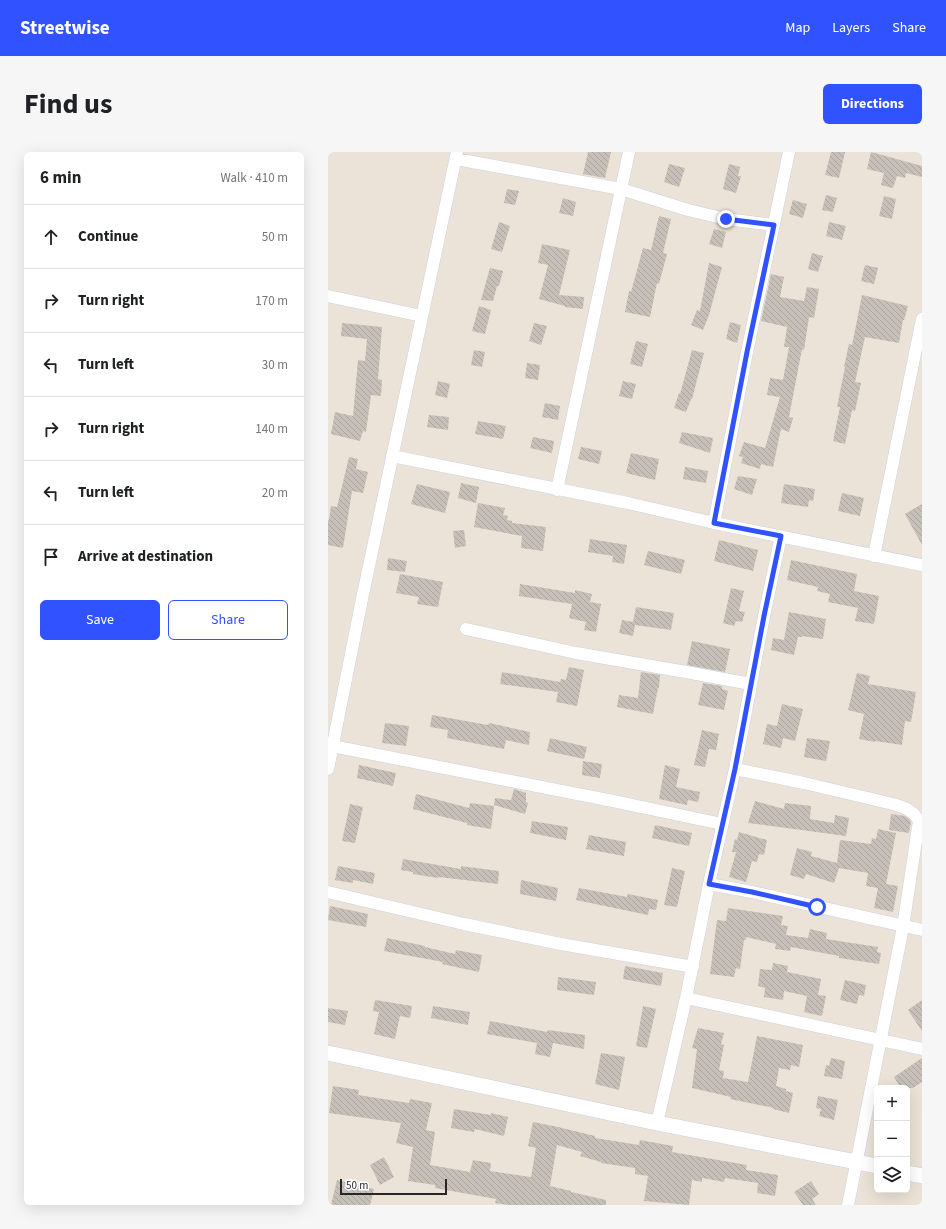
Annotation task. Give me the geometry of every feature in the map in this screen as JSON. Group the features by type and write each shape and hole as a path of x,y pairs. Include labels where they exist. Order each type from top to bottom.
{"street":[{"path":"557,490 628,152"},
{"path":"714,523 747,352 789,152"},
{"path":"328,769 392,456 457,156 621,190 688,210 726,219 774,225"},
{"path":"328,296 422,316"},
{"path":"874,556 920,339 922,320"},
{"path":"392,456 628,503 714,523 922,565"},
{"path":"658,1123 735,769 781,536"},
{"path":"466,629 576,654 751,684"},
{"path":"332,746 722,824"},
{"path":"735,769 804,783 893,804 907,808 915,814 919,821 904,927 880,1040 848,1205"},
{"path":"709,884 752,892 922,930"},
{"path":"328,892 464,924 561,944 693,967"},
{"path":"686,998 752,1014 922,1049"},
{"path":"328,1052 658,1123 874,1165"},
{"path":"910,1174 922,1176"}],"building":[{"path":"588,152 611,152 605,178 583,174"},
{"path":"831,152 845,152 839,178 825,175"},
{"path":"871,152 922,166 922,177 906,173 905,178 897,176 893,188 881,185 884,173 867,169"},
{"path":"669,164 685,168 679,187 664,182"},
{"path":"729,164 740,167 738,176 741,176 736,193 723,189"},
{"path":"507,189 519,191 515,205 504,203"},
{"path":"826,195 837,198 833,212 822,210"},
{"path":"884,196 896,199 892,219 879,216"},
{"path":"563,198 576,202 573,216 559,213"},
{"path":"793,200 807,204 803,218 789,214"},
{"path":"659,216 671,219 663,253 667,254 659,284 657,283 650,317 625,312 629,291 631,292 643,248 651,250"},
{"path":"499,222 510,226 502,252 491,249"},
{"path":"829,222 846,226 842,240 826,236"},
{"path":"714,229 726,232 722,248 709,244"},
{"path":"542,244 570,250 559,295 584,297 583,309 565,307 539,299 548,265 538,263"},
{"path":"812,253 823,256 818,272 808,269"},
{"path":"709,263 722,267 709,315 703,330 691,325 697,310 700,311"},
{"path":"865,265 878,268 874,284 861,281"},
{"path":"490,268 503,271 499,286 497,286 493,301 481,300"},
{"path":"771,274 784,277 780,297 804,301 807,287 819,289 814,318 809,317 804,350 802,349 789,417 793,418 789,432 781,429 773,467 761,464 760,469 741,463 743,457 739,456 744,442 765,448 780,397 767,395 770,378 783,380 789,347 784,347 787,327 761,321"},
{"path":"862,295 908,306 903,320 899,343 865,337 855,382 861,383 855,411 852,410 845,444 833,441 840,407 837,407 844,367 849,344 852,345"},
{"path":"479,306 491,310 485,334 472,331"},
{"path":"730,322 741,325 737,343 726,339"},
{"path":"342,323 382,327 378,379 382,380 381,396 371,395 366,432 363,431 360,441 331,434 335,412 353,416 358,360 365,361 367,339 341,336"},
{"path":"534,323 547,326 541,345 529,341"},
{"path":"636,341 648,344 642,367 630,364"},
{"path":"474,350 485,352 482,367 471,365"},
{"path":"692,350 704,353 692,399 686,412 674,408 679,393 680,394"},
{"path":"527,363 540,365 538,380 525,378"},
{"path":"438,381 450,384 447,398 435,395"},
{"path":"623,381 636,384 632,399 619,396"},
{"path":"545,403 560,406 558,420 542,417"},
{"path":"429,415 449,417 448,430 427,427"},
{"path":"478,421 506,426 503,439 475,434"},
{"path":"682,432 713,438 710,453 679,443"},
{"path":"533,437 554,441 552,453 530,448"},
{"path":"581,447 602,451 599,464 578,459"},
{"path":"631,453 659,459 655,480 626,473"},
{"path":"349,457 358,459 356,469 368,472 363,493 352,491 343,548 328,545 328,520 331,506 337,507"},
{"path":"685,467 708,471 706,483 683,479"},
{"path":"738,476 757,479 752,495 734,489"},
{"path":"461,483 479,487 476,503 458,498"},
{"path":"417,484 450,492 445,513 411,504"},
{"path":"784,484 815,489 813,501 809,500 808,507 781,503"},
{"path":"842,493 864,498 860,516 838,511"},
{"path":"478,503 505,508 503,515 508,516 507,520 512,521 512,523 546,527 543,551 521,548 522,536 474,527"},
{"path":"922,504 922,545 905,514"},
{"path":"464,530 466,546 455,548 453,531"},
{"path":"590,539 627,545 624,564 612,562 613,556 588,552"},
{"path":"719,540 758,550 753,571 714,561"},
{"path":"648,551 685,560 681,574 644,565"},
{"path":"388,558 407,561 405,572 387,570"},
{"path":"791,560 857,574 854,591 879,596 874,624 855,621 858,608 828,602 830,594 817,591 818,587 787,580"},
{"path":"400,574 443,582 438,607 417,604 419,597 396,593"},
{"path":"520,584 575,593 575,590 592,594 590,602 601,604 596,632 584,630 586,622 569,618 572,604 519,596"},
{"path":"731,588 744,591 739,611 745,612 742,622 736,621 734,626 723,623"},
{"path":"636,607 674,613 671,630 635,625 633,636 619,633 622,620 633,622"},
{"path":"789,612 826,619 823,639 802,636 798,637 794,655 771,650 773,638 784,640"},
{"path":"692,641 730,649 725,672 687,665"},
{"path":"569,667 584,670 577,706 556,702 558,692 500,684 502,672 560,682 561,679 566,680"},
{"path":"641,672 660,675 659,688 653,714 617,707 619,695 638,698"},
{"path":"857,673 870,676 868,684 916,692 911,722 905,721 902,745 859,739 864,714 848,710"},
{"path":"703,683 722,686 722,689 728,691 724,710 698,705"},
{"path":"782,704 803,709 795,741 783,738 781,748 763,744 767,724 777,726"},
{"path":"432,715 488,725 489,723 530,732 529,745 506,740 504,749 447,738 448,730 430,727"},
{"path":"385,723 409,726 406,746 382,743"},
{"path":"702,730 719,734 716,750 709,749 705,767 694,765"},
{"path":"550,738 587,747 584,759 547,751"},
{"path":"807,738 830,741 826,761 804,757"},
{"path":"583,761 602,764 600,778 582,775"},
{"path":"359,765 396,773 393,786 357,778"},
{"path":"665,765 680,769 676,787 700,792 698,802 688,800 687,805 659,799"},
{"path":"514,789 526,793 526,802 528,803 525,814 494,805 495,798 511,800"},
{"path":"416,794 469,808 470,803 494,806 491,829 467,825 467,823 413,809"},
{"path":"755,801 784,809 785,803 811,806 810,819 834,823 835,815 849,818 846,836 748,823"},
{"path":"350,804 363,807 355,843 342,841"},
{"path":"891,814 905,816 909,819 911,822 909,833 889,830"},
{"path":"532,821 568,827 566,840 530,833"},
{"path":"655,825 692,833 689,846 652,838"},
{"path":"878,829 896,833 886,884 898,886 893,912 874,908 878,888 866,886 868,873 839,868 834,883 806,874 804,879 790,875 797,848 812,852 811,856 837,863 840,840 871,844 872,838 876,839"},
{"path":"739,832 767,840 764,855 759,854 757,862 752,861 746,882 729,877 736,852 732,852 735,839 737,840"},
{"path":"589,835 626,842 624,856 586,849"},
{"path":"403,859 461,869 461,866 499,871 498,884 413,874 413,872 401,870"},
{"path":"338,866 375,873 373,884 353,880 353,883 335,880"},
{"path":"672,868 685,871 677,907 664,905"},
{"path":"521,880 558,888 556,901 520,894"},
{"path":"579,888 627,897 628,894 658,900 656,910 649,909 648,915 576,900"},
{"path":"330,906 368,914 366,927 328,920"},
{"path":"728,908 783,916 781,925 788,926 786,935 808,938 810,929 827,933 826,939 878,947 877,952 881,953 879,964 839,958 839,956 791,947 790,951 775,949 776,944 746,937 746,940 744,940 740,969 736,968 734,977 710,974 717,920 726,921"},
{"path":"387,938 455,954 456,950 482,955 479,972 442,964 443,962 384,951"},
{"path":"773,963 788,966 787,972 821,979 818,995 826,996 822,1016 804,1012 807,996 784,991 783,1000 764,997 765,988 758,986 760,969 772,970"},
{"path":"625,966 663,973 661,986 623,979"},
{"path":"558,977 596,982 594,995 557,990"},
{"path":"845,980 866,985 864,996 859,995 857,1004 840,1000"},
{"path":"375,1000 412,1006 410,1018 400,1016 395,1039 374,1034 379,1012 373,1011"},
{"path":"922,1000 922,1031 908,1010"},
{"path":"433,1006 470,1012 468,1025 431,1018"},
{"path":"643,1006 656,1009 647,1048 636,1046"},
{"path":"328,1008 348,1011 345,1025 328,1022"},
{"path":"490,1021 547,1032 548,1030 585,1035 584,1049 553,1043 550,1057 535,1054 537,1043 487,1034"},
{"path":"698,1028 724,1033 721,1044 724,1045 719,1070 724,1071 723,1078 748,1082 757,1036 803,1045 799,1067 791,1065 790,1070 779,1068 776,1086 793,1093 789,1113 692,1088 697,1049 692,1048"},
{"path":"601,1053 625,1057 619,1090 595,1084"},
{"path":"831,1058 845,1061 842,1079 824,1076 826,1065 829,1066"},
{"path":"922,1058 922,1082 913,1088 910,1088 910,1085 899,1085 894,1077"},
{"path":"333,1086 359,1090 358,1095 409,1103 410,1099 432,1103 426,1130 435,1132 430,1165 470,1172 473,1160 491,1163 490,1171 531,1177 536,1148 528,1146 533,1122 595,1136 595,1138 639,1145 640,1140 673,1146 672,1152 747,1165 746,1170 778,1175 775,1196 757,1193 758,1183 725,1178 724,1182 702,1178 702,1182 692,1180 689,1205 644,1201 648,1176 635,1174 635,1168 601,1163 580,1156 582,1152 557,1145 550,1186 606,1200 606,1205 509,1205 495,1203 496,1199 435,1188 435,1185 408,1181 413,1147 396,1143 401,1123 329,1113"},
{"path":"818,1096 838,1100 834,1120 819,1116 821,1109 816,1108"},
{"path":"454,1109 491,1115 491,1113 508,1117 504,1136 475,1129 474,1132 451,1128"},
{"path":"384,1157 394,1177 380,1185 370,1165"},
{"path":"337,1180 374,1189 370,1205 331,1205"},
{"path":"811,1181 819,1194 812,1199 816,1205 803,1205 794,1192"}],"route":[{"path":"726,219 774,225 747,352 714,523 781,536 735,769 709,884 817,907"}]}
